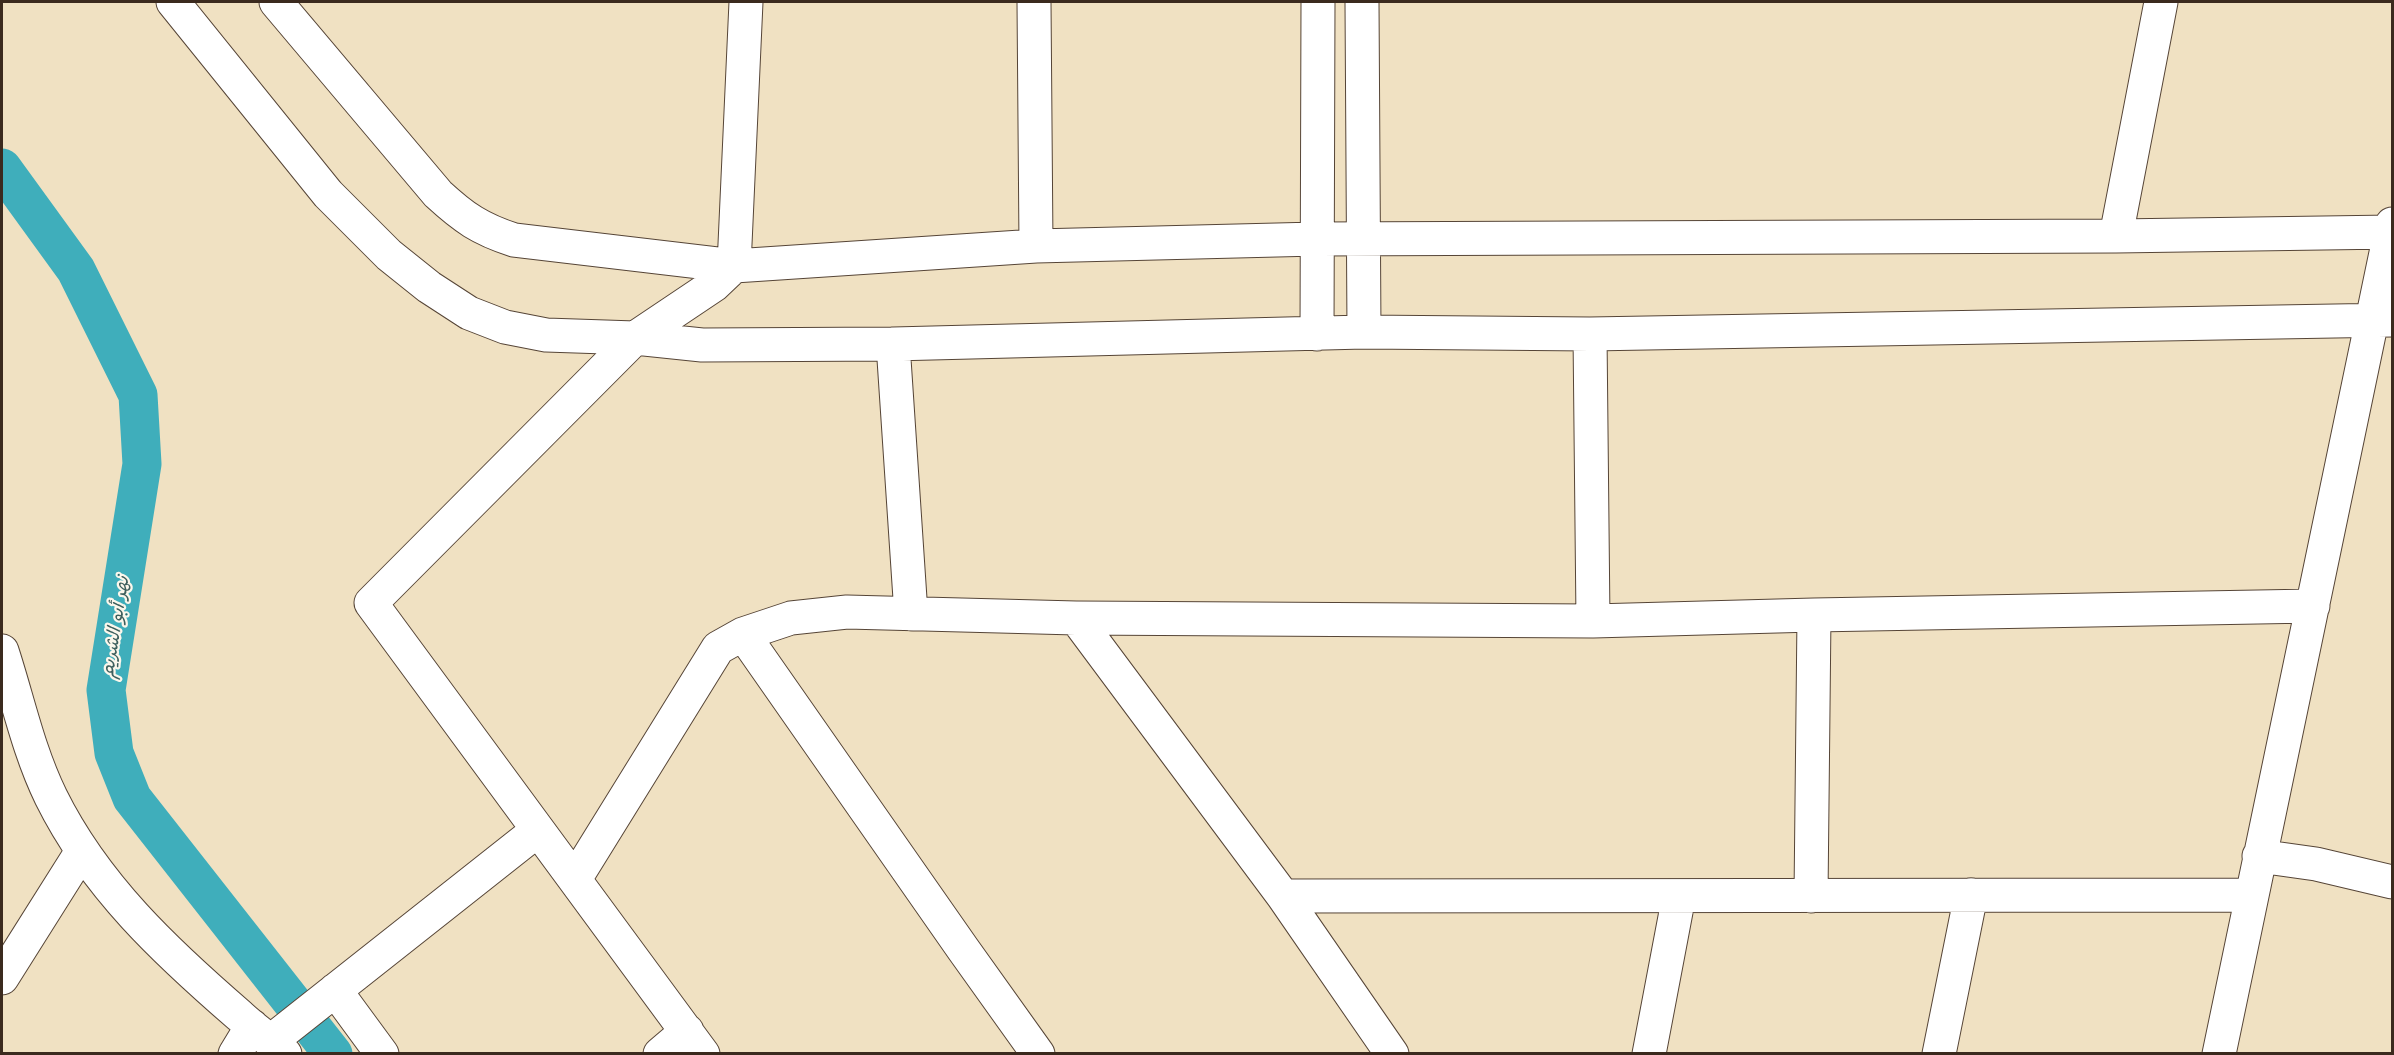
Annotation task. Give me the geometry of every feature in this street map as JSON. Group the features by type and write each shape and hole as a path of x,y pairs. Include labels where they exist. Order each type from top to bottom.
{"street":[{"path":"173,2 328,194 389,255 429,287 469,313 506,327 546,335 635,338 702,345 893,345 1364,332 1590,334 2383,320"},
{"path":"276,2 438,194 463,217 489,232 514,240 734,266 1036,246 1317,239 2116,236 2392,229 2383,320 2313,606 2218,1053"},
{"path":"660,1053 695,1042 371,603 635,338 714,285 734,266 746,2"},
{"path":"1034,2 1036,246"},
{"path":"1317,334 1318,2"},
{"path":"1362,2 1364,332"},
{"path":"2116,236 2161,2"},
{"path":"1590,334 1593,621"},
{"path":"893,345 910,614"},
{"path":"574,879 718,648 743,634 791,618 847,612 1076,618 1593,621 2313,606"},
{"path":"1811,896 1814,615"},
{"path":"1076,618 1283,896 1392,1053"},
{"path":"743,634 956,940 1038,1053"},
{"path":"2,651 33,753 51,796 82,851 119,900 147,931 269,1040"},
{"path":"235,1053 269,1040 538,830"},
{"path":"2,978 82,851"},
{"path":"2259,856 2316,864 2392,882"},
{"path":"1283,896 2251,895"},
{"path":"1648,1053 1679,896"},
{"path":"1939,1053 1971,896"},
{"path":"335,990 382,1053"}],"waterway":[{"name":"نهر أبو الشريم","path":"2,168 76,270 138,395 142,464 106,690 114,753 132,798 333,1054"}]}
